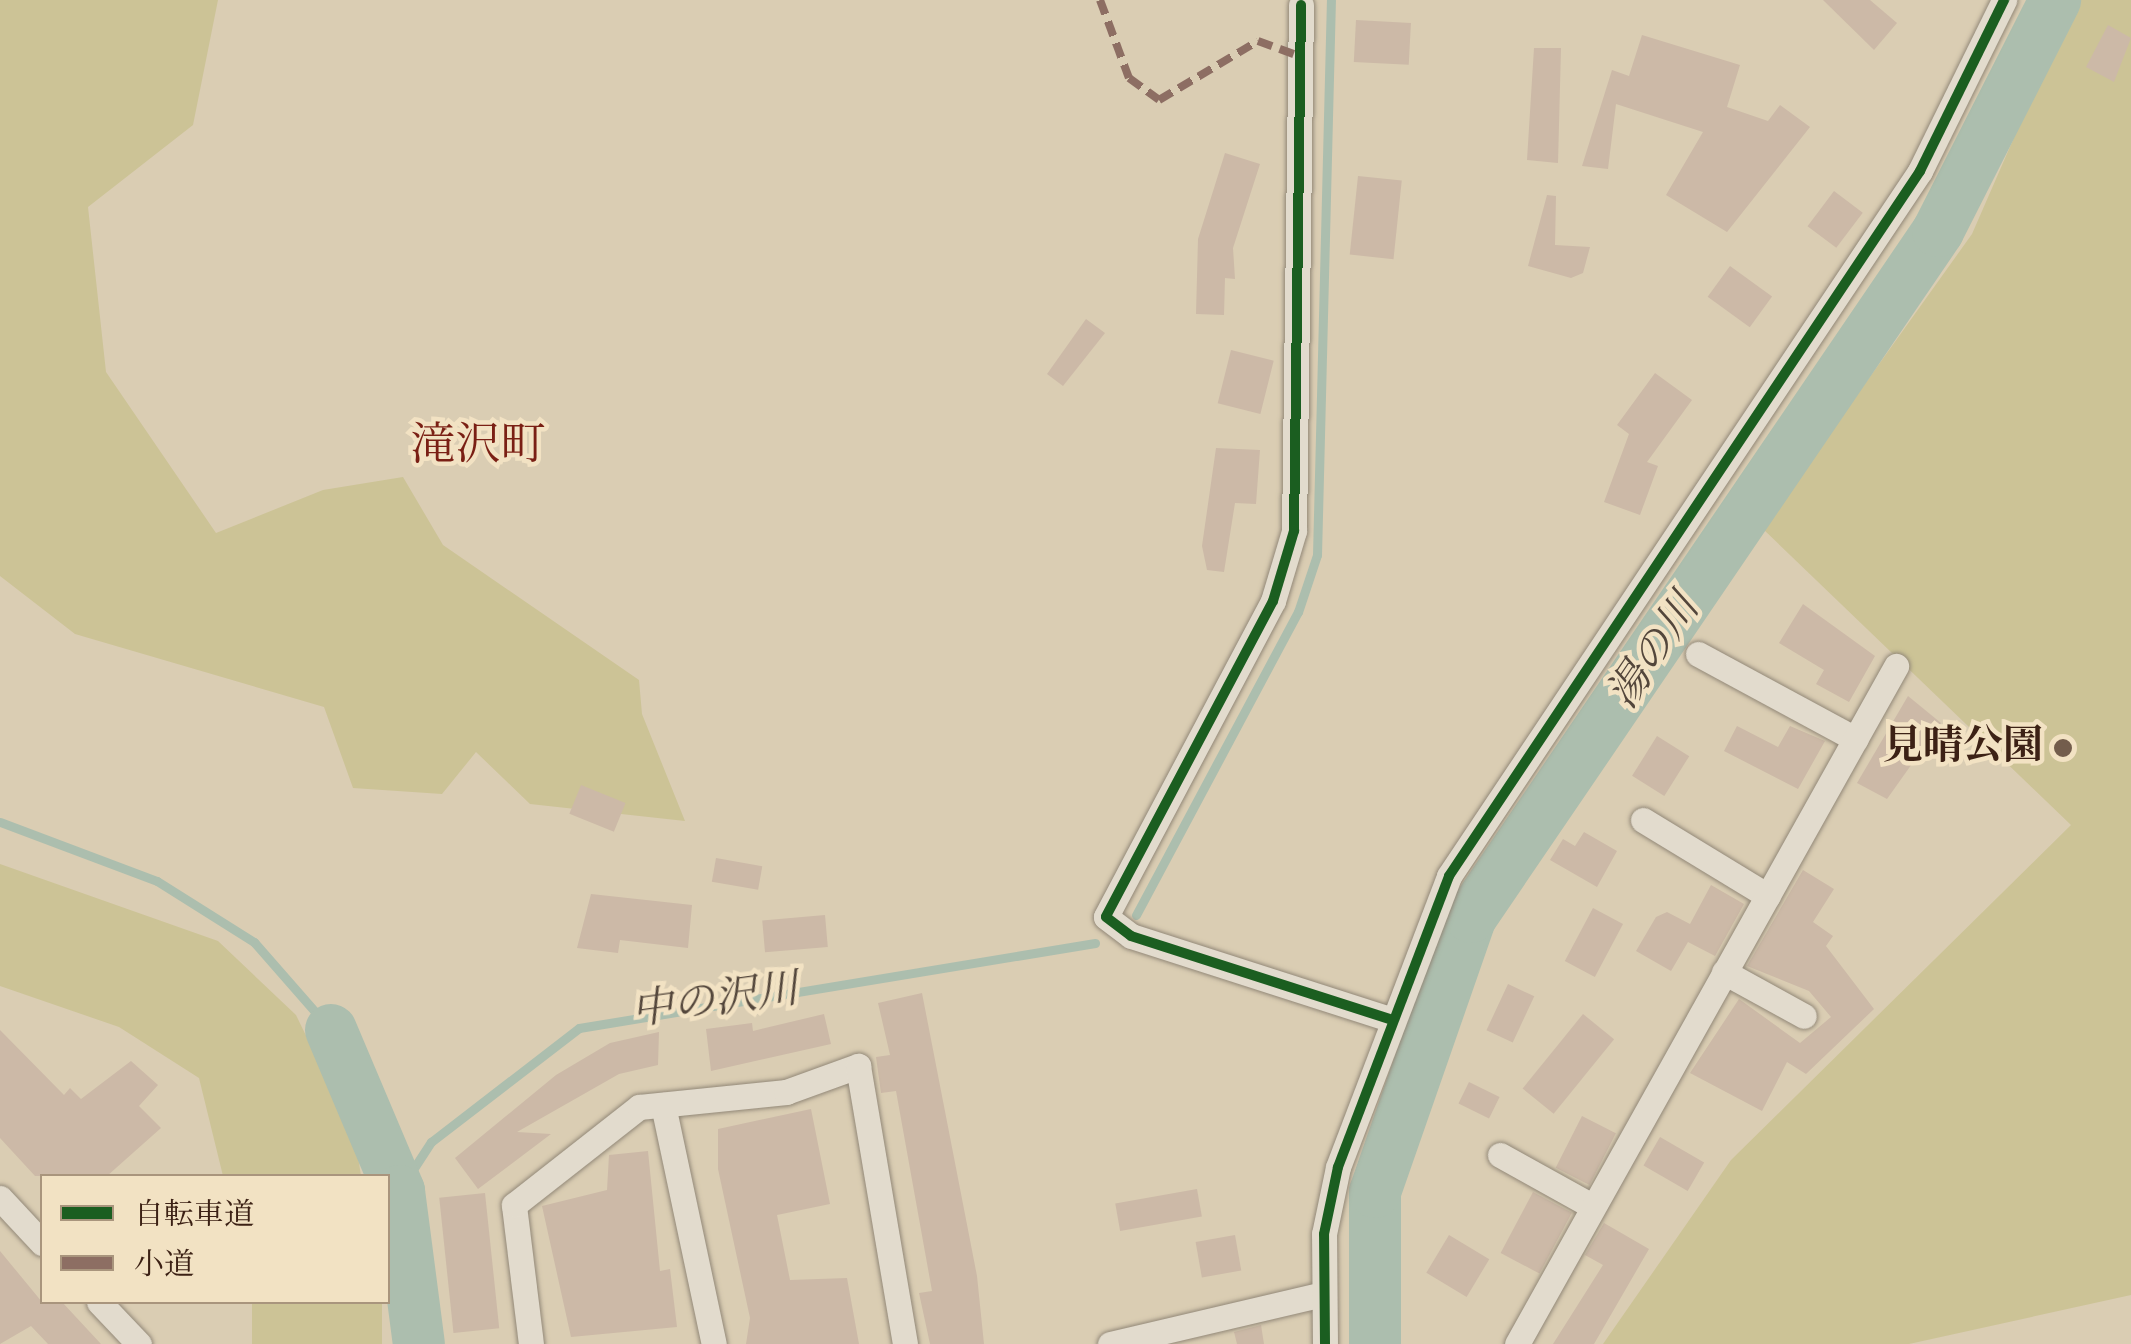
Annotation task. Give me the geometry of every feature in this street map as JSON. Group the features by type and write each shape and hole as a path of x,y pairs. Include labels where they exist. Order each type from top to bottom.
{"street":[{"path":"1325,1344 1323,1294 1338,1167 1389,1018 1449,876 1890,219 2004,0"},
{"path":"1301,5 1294,531 1273,601 1106,917 1132,936 1389,1018"},
{"path":"1698,654 1856,739"},
{"path":"1517,1344 1896,666"},
{"path":"1644,820 1768,896"},
{"path":"1724,972 1804,1016"},
{"path":"531,1344 514,1204 638,1107 786,1092 858,1066 905,1344"},
{"path":"663,1105 714,1344"},
{"path":"1500,1155 1592,1206"},
{"path":"0,1198 40,1241"},
{"path":"1110,1344 1323,1294"},
{"path":"100,1304 139,1344"}],"shaded area":[{"path":"0,0 218,0 193,125 88,207 106,372 216,533 323,490 403,477 443,545 639,680 642,714 685,821 530,804 476,752 442,794 353,788 324,707 75,634 0,576"},
{"name":"見晴公園","path":"2074,0 2131,0 2131,1295 1909,1344 1603,1344 1731,1160 2071,825 1762,528 1972,234"},
{"path":"0,864 218,941 296,1015 355,1137 361,1174 223,1174 199,1078 119,1027 0,986"},
{"path":"252,1304 382,1304 382,1344 252,1344"}],"building":[{"path":"1823,0 1870,0 1897,23 1874,50"},
{"path":"1356,20 1411,23 1409,65 1354,62"},
{"path":"2108,25 2131,38 2114,82 2086,67"},
{"path":"1642,35 1740,65 1727,107 1768,121 1780,105 1810,127 1727,232 1666,195 1703,132 1616,104 1608,169 1582,166 1612,70 1629,76"},
{"path":"1534,48 1561,48 1558,163 1527,160"},
{"path":"1225,153 1260,164 1233,248 1235,279 1225,278 1224,315 1196,314 1198,239"},
{"path":"1358,176 1402,181 1394,259 1350,255"},
{"path":"1834,191 1863,213 1836,248 1808,226"},
{"path":"1547,195 1556,196 1555,245 1590,247 1583,273 1571,278 1528,266"},
{"path":"1730,266 1772,297 1750,327 1708,297"},
{"path":"1086,319 1105,333 1063,386 1047,374"},
{"path":"1231,350 1274,361 1260,414 1218,403"},
{"path":"1655,373 1692,400 1647,462 1658,466 1640,515 1604,502 1629,434 1617,425"},
{"path":"1216,448 1260,450 1256,504 1235,503 1224,572 1207,570 1202,546"},
{"path":"1803,604 1875,656 1849,702 1816,684 1824,670 1779,643"},
{"path":"1908,696 1941,723 1887,799 1857,783"},
{"path":"1737,726 1778,747 1790,726 1825,741 1798,789 1724,751"},
{"path":"1657,736 1689,756 1664,796 1632,776"},
{"path":"581,785 626,803 614,832 569,814"},
{"path":"1584,832 1617,851 1597,887 1550,860 1563,839 1575,846"},
{"path":"716,858 762,866 758,890 712,882"},
{"path":"1803,870 1834,889 1813,922 1833,936 1826,946 1874,1009 1806,1074 1787,1062 1762,1111 1690,1073 1739,999 1800,1043 1831,1017 1809,991 1747,966"},
{"path":"1711,885 1744,904 1715,956 1688,942 1671,971 1636,951 1656,917 1667,912 1690,924"},
{"path":"591,894 692,905 688,948 620,940 618,953 577,948"},
{"path":"1593,908 1623,924 1595,977 1565,961"},
{"path":"825,915 828,947 765,952 762,920"},
{"path":"1508,984 1534,996 1513,1042 1486,1030"},
{"path":"922,993 977,1276 984,1344 930,1344 919,1293 932,1291 896,1091 881,1093 876,1057 890,1055 878,1003"},
{"path":"824,1014 831,1044 711,1071 706,1029 752,1023 753,1031"},
{"path":"1583,1014 1614,1039 1554,1114 1523,1089"},
{"path":"0,1030 64,1095 70,1088 81,1099 131,1061 158,1085 139,1106 161,1128 109,1174 35,1176 0,1138"},
{"path":"659,1032 658,1065 619,1074 517,1132 551,1134 478,1189 455,1158 556,1075 610,1043"},
{"path":"1469,1082 1500,1097 1489,1118 1458,1104"},
{"path":"811,1109 830,1204 777,1215 790,1280 847,1278 859,1344 746,1344 750,1318 718,1169 718,1129"},
{"path":"1582,1116 1616,1133 1590,1185 1556,1168"},
{"path":"1660,1137 1704,1162 1688,1191 1644,1166"},
{"path":"648,1151 660,1271 670,1269 677,1327 571,1337 542,1206 607,1190 609,1155"},
{"path":"1197,1189 1202,1217 1120,1231 1115,1203"},
{"path":"1533,1192 1572,1213 1539,1274 1501,1253"},
{"path":"485,1193 499,1328 453,1333 439,1198"},
{"path":"1604,1223 1649,1249 1594,1344 1553,1344 1603,1265 1585,1255"},
{"path":"1235,1235 1241,1270 1202,1277 1196,1242"},
{"path":"1449,1235 1489,1259 1467,1297 1426,1273"},
{"path":"0,1251 40,1304 64,1304 101,1344 48,1344 31,1326 0,1344"},
{"path":"1261,1325 1264,1344 1237,1344 1234,1332"}],"waterway":[{"name":"中の沢川","path":"1136,915 1298,612 1317,555 1331,0"},
{"name":"湯の川","path":"1375,1344 1375,1192 1471,917 1938,231 2055,0"},
{"path":"0,822 157,881 254,942 331,1030"},
{"name":"中の沢川","path":"399,1191 431,1142 579,1028 1095,943"},
{"path":"331,1030 399,1191 419,1344"}],"marked path":[{"path":"1100,0 1129,78 1159,100 1258,41 1299,56"}],"cycle path":[{"path":"1325,1344 1324,1234 1338,1167 1449,876 1920,171 2004,0"},
{"path":"1301,5 1294,531 1273,601 1106,917 1131,936 1389,1019"}],"place":[{"name":"見晴公園","path":"2063,748"}],"district":[{"name":"滝沢町","path":"478,448"}]}
